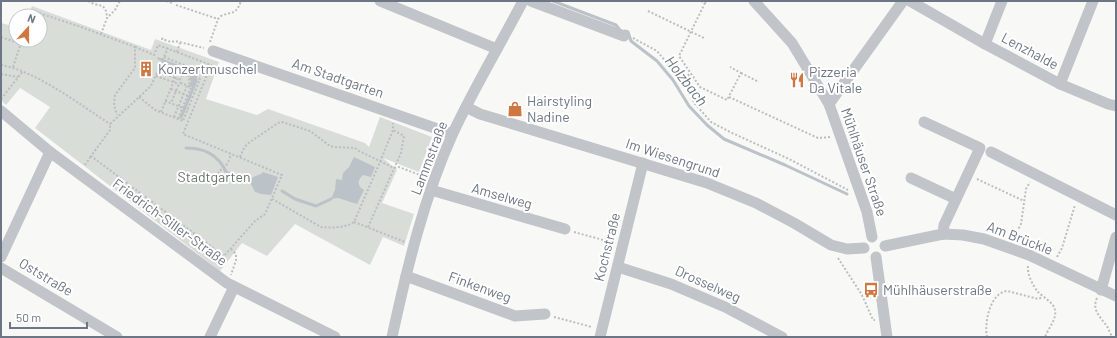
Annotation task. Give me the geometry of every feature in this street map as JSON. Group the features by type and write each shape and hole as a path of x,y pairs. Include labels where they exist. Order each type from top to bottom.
{"street":[{"path":"380,1 497,49"},
{"name":"Lammstraße","path":"392,337 414,246 431,190 452,134 523,1"},
{"path":"531,1 624,36"},
{"name":"Mühlhäuser Straße","path":"754,1 792,43 829,104 867,212 872,237"},
{"path":"829,104 903,1"},
{"name":"Lenzhalde","path":"910,1 985,44 1060,84 1116,106"},
{"name":"Lenzhalde","path":"985,44 1002,1"},
{"name":"Lenzhalde","path":"1060,84 1093,1"},
{"name":"Am Stadtgarten","path":"210,48 452,134"},
{"name":"Im Wiesengrund","path":"466,107 480,114 707,183 756,203 831,245 847,249 864,248"},
{"name":"Friedrich-Siller-Straße","path":"1,111 50,152 230,285 335,337"},
{"path":"924,122 980,148 944,225 943,234"},
{"path":"1,258 50,152"},
{"path":"991,152 1116,215"},
{"name":"Kochstraße","path":"601,333 643,163"},
{"path":"911,178 956,199"},
{"name":"Amselweg","path":"431,190 565,229"},
{"name":"Am Brückle","path":"885,246 943,234 963,235 984,239 1009,247 1116,296"},
{"name":"Mühlhäuser Straße","path":"864,248 866,241 872,237 882,240 885,246"},
{"path":"1101,290 1116,237"},
{"path":"864,248 868,255 876,257 883,254 885,246"},
{"path":"876,257 887,337"},
{"name":"Drosselweg","path":"618,267 671,284 725,307 782,337"},
{"name":"Oststraße","path":"1,268 117,337"},
{"name":"Finkenweg","path":"406,276 515,316 545,314"},
{"path":"210,337 230,285"}],"path":[{"path":"88,1 104,7 107,10 107,18 101,34"},
{"path":"107,18 116,10 120,1"},
{"path":"166,1 172,3"},
{"path":"163,38 162,39 171,42 175,41 210,48 218,19 221,16 230,15 238,9 241,1"},
{"path":"701,1 705,2 679,56 700,88 727,100 729,98 818,138 840,136"},
{"path":"176,4 218,19"},
{"path":"648,11 704,38"},
{"path":"48,16 101,34 154,55 158,45 168,48 211,65 183,134 282,175 265,214 255,222 224,256 91,156 110,130 110,124 117,115 151,86 168,48"},
{"path":"624,36 630,36 657,51 682,80 695,104 711,122 789,159 853,193 860,192"},
{"path":"177,52 180,43"},
{"path":"13,67 20,48"},
{"path":"117,115 114,105 115,95 134,68 136,48"},
{"path":"163,60 196,70 196,76 200,80 183,121"},
{"path":"163,60 184,71 171,103"},
{"path":"161,112 180,64"},
{"path":"1,65 13,67 23,71 110,124"},
{"path":"730,67 759,82"},
{"path":"1,99 23,71"},
{"path":"158,71 175,78 180,83"},
{"path":"729,98 741,73"},
{"path":"1,74 18,78"},
{"path":"178,119 187,96 190,82 188,76 183,74"},
{"path":"682,80 691,74"},
{"path":"156,76 195,89"},
{"path":"174,117 183,94 189,86"},
{"path":"170,89 192,98"},
{"path":"139,97 147,104 161,112 187,123"},
{"path":"165,101 187,110"},
{"path":"354,222 393,130 394,113"},
{"path":"240,157 247,144 278,123 282,122 310,131 330,146 355,148 358,151 394,168 398,167 421,175"},
{"path":"368,227 401,153 404,136 393,130"},
{"path":"218,174 221,168 225,166 231,154"},
{"path":"981,181 1024,201"},
{"path":"1009,247 1020,224 1026,189"},
{"path":"272,199 322,227 343,226 354,222 414,246"},
{"path":"1062,248 1072,211"},
{"path":"565,229 623,246"},
{"path":"831,245 862,295 872,320 885,321"},
{"path":"230,285 236,260 236,254 231,248"},
{"path":"1028,266 1027,272 1037,291 1054,306 1055,310 1055,315 1045,337"},
{"path":"1101,290 1095,302 1095,311 1112,337"},
{"path":"987,337 986,330 988,317 993,302 998,294 1007,291 1038,299 1044,297"},
{"path":"545,314 601,333"}],"green space":[{"name":"Stadtgarten","path":"48,12 151,50 155,39 219,62 206,99 257,115 268,109 365,143 369,147 380,117 432,137 419,172 383,158 397,170 382,203 414,214 404,246 383,237 370,265 295,224 267,256 242,243 220,271 35,128 50,107 20,88 6,105 1,100 1,23 8,25 8,48 48,48"}],"shaded area":[{"path":"158,57 194,71 198,80 182,119 179,118 192,87 189,86 191,82 189,75 184,73 185,70 157,59"},
{"path":"354,157 375,167 371,177 363,175 360,179 359,185 364,190 357,204 338,198 331,199 335,190 336,179 342,180 343,173 349,167"},
{"path":"263,172 278,177 271,195 255,192 250,182 251,178"}],"waterway":[{"name":"Holzbach","path":"553,1 616,25 619,29"},
{"name":"Holzbach","path":"625,31 628,32 631,41 657,61 673,80 689,106 707,125 724,139 847,194"},
{"path":"186,148 199,149 207,152 222,164 227,173 250,179"},
{"path":"282,191 295,199 316,206 331,199"}],"place":[{"name":"Konzertmuschel","path":"146,69"},
{"name":"Pizzeria Da Vitale","path":"797,80"},
{"name":"Hairstyling Nadine","path":"515,109"},
{"name":"Mühlhäuserstraße","path":"871,290"}]}
